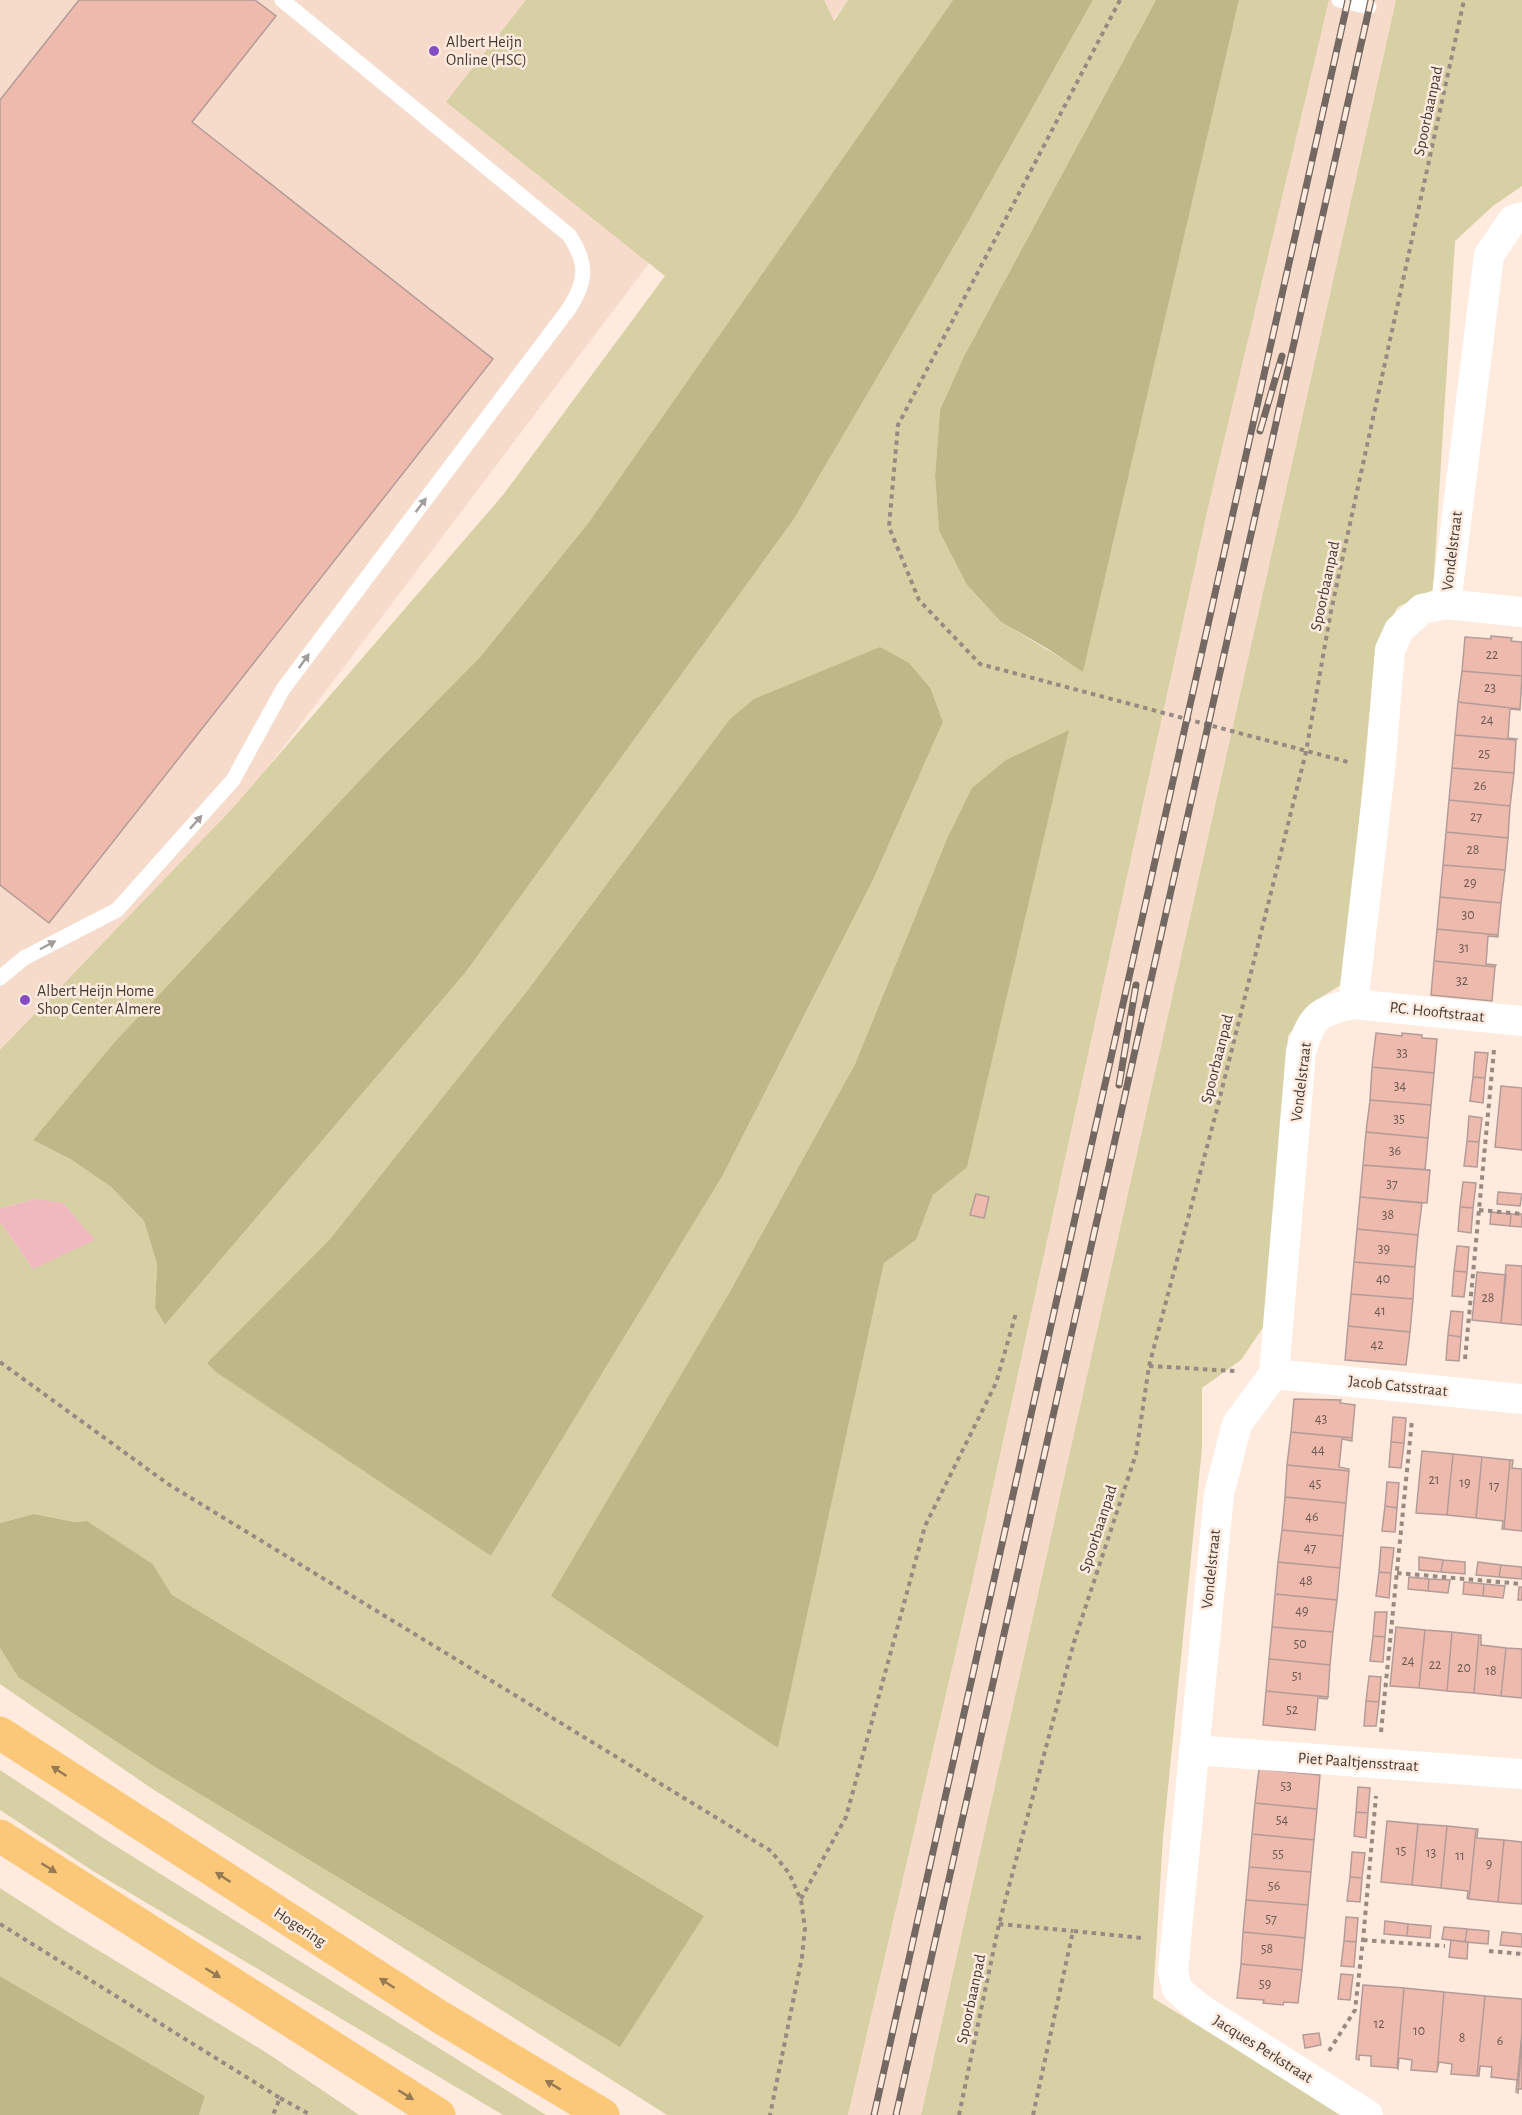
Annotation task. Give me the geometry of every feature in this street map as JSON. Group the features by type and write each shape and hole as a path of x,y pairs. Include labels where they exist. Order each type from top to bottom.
{"highway":[{"name":"Hogering","path":"0,1733 440,2018 603,2115"},
{"path":"0,1836 439,2115"}],"street":[{"name":"Vondelstraat","path":"1173,1971 1218,1494 1237,1424 1274,1374 1301,1051 1310,1025 1328,1009 1353,1004 1380,770 1390,650 1399,630 1422,609 1446,604 1489,255 1513,220 1522,217"},
{"path":"1446,604 1522,612"},
{"name":"P.C. Hooftstraat","path":"1353,1004 1510,1019"},
{"name":"Jacob Catsstraat","path":"1274,1374 1522,1399"},
{"name":"Piet Paaltjensstraat","path":"1194,1750 1522,1774"},
{"name":"Jacques Perkstraat","path":"1173,1971 1177,1989 1199,2008 1368,2115"}],"lane":[{"path":"0,978 24,958 117,910 233,780 283,689 578,296 583,281 581,256 569,235 282,0"},
{"path":"1339,0 1369,7"}],"path":[{"path":"1120,0 898,425 890,527 919,600 980,664 1305,752 1380,770"},
{"name":"Spoorbaanpad","path":"959,2115 999,1924 1074,1642 1136,1454 1149,1366 1220,1098 1305,752 1331,611 1464,0"},
{"path":"1461,1393 1479,1210 1510,1019"},
{"path":"1479,1210 1522,1214"},
{"path":"801,1900 846,1817 925,1526 996,1383 1016,1313"},
{"path":"0,1362 168,1484 771,1851 789,1873 801,1900 805,1928 802,1957 770,2115"},
{"path":"1149,1366 1274,1374"},
{"path":"1397,1573 1522,1584"},
{"path":"0,1924 311,2115"},
{"path":"999,1924 1175,1941"},
{"path":"1033,2115 1073,1931"},
{"path":"1363,1940 1445,1946"},
{"path":"1489,1951 1522,1954"},
{"path":"273,2115 280,2098"}],"shaded area":[{"path":"0,0 848,0 0,1122"},
{"path":"526,0 824,0 834,21 848,0 953,0 589,522 481,656 379,760 33,1140 72,1160 111,1187 144,1221 157,1264 155,1308 165,1325 465,973 794,519 966,226 1093,0 1156,0 963,358 940,410 935,476 939,531 967,585 1001,622 1083,671 1239,0 1329,0 1210,499 973,1578 848,2115 667,2115 151,1788 0,1684 0,1648 18,1677 172,1595 153,1564 87,1521 75,1522 34,1514 0,1523 0,1222 33,1269 36,1199 0,1208 0,1050 232,809 503,495 665,276 446,102","holes":["931,689 943,722 872,882 723,1175 491,1556 207,1363 330,1239 527,991 729,720","946,841 967,1166 933,1195 916,1240 884,1263 778,1747 728,1295 855,1064"]},
{"path":"953,0 1093,0 966,226 794,519 465,973 165,1325 155,1308 157,1264 144,1221 111,1187 72,1160 33,1140 114,1043 379,760 481,656 589,522"},
{"path":"1156,0 1239,0 1083,672 1001,622 967,585 939,531 935,476 940,410 963,358"},
{"path":"1323,0 1396,0 921,2115 848,2115 973,1578 1210,499"},
{"path":"1396,0 1522,0 1522,186 1493,206 1455,241 1433,590 1398,607 1376,644 1344,983 1310,1004 1288,1036 1266,1323 1241,1360 1202,1388 1202,1448 1163,1838 1153,1998 1344,2115 921,2115"},
{"path":"880,647 909,663 931,689 943,722 872,882 723,1175 491,1556 216,1372 207,1363 330,1239 527,991 729,720 754,699"},
{"path":"1069,730 967,1167 933,1195 916,1240 884,1263 778,1748 551,1596 728,1295 855,1064 946,841 972,788 1006,760"},
{"path":"36,1199 63,1203 95,1240 33,1269 0,1222 0,1208"},
{"path":"34,1514 75,1522 87,1521 153,1564 172,1595 704,1916 620,2047 157,1768 18,1677 0,1648 0,1523"},
{"path":"0,1770 111,1843 546,2115 503,2115 93,1871 0,1810"},
{"path":"0,1888 267,2053 359,2115 199,2115 205,2096 0,1976"},
{"path":"0,1976 205,2096 199,2115 0,2115"}],"building":[{"path":"79,0 255,0 276,16 192,122 493,359 49,923 0,885 0,100"},
{"path":"1491,636 1512,638 1511,641 1522,642 1522,676 1462,671 1465,637 1491,639"},
{"path":"1462,671 1522,676 1520,709 1458,702"},
{"path":"1458,702 1520,709 1510,709 1508,738 1517,739 1455,735"},
{"path":"1455,735 1516,740 1514,773 1452,768"},
{"path":"1452,768 1514,773 1510,806 1449,800"},
{"path":"1449,800 1510,806 1508,838 1446,832"},
{"path":"1446,832 1508,838 1505,870 1443,865"},
{"path":"1443,865 1505,870 1501,903 1440,897"},
{"path":"1440,897 1501,903 1498,935 1437,929"},
{"path":"1437,929 1498,935 1498,937 1488,936 1486,964 1496,965 1495,967 1434,961"},
{"path":"1434,961 1495,967 1492,1001 1431,995"},
{"path":"1376,1033 1402,1036 1402,1033 1437,1039 1434,1073 1372,1067"},
{"path":"1475,1052 1488,1053 1485,1078 1473,1077"},
{"path":"1372,1067 1434,1073 1431,1105 1370,1100"},
{"path":"1473,1077 1485,1078 1483,1103 1470,1101"},
{"path":"1501,1086 1522,1088 1522,1150 1495,1147"},
{"path":"1370,1100 1431,1105 1428,1138 1366,1132"},
{"path":"1469,1116 1482,1118 1479,1142 1467,1141"},
{"path":"1366,1132 1428,1138 1425,1170 1363,1165"},
{"path":"1467,1141 1479,1142 1477,1167 1464,1166"},
{"path":"1363,1165 1430,1170 1427,1203 1360,1197"},
{"path":"1463,1182 1476,1183 1473,1208 1460,1207"},
{"path":"1498,1192 1522,1194 1520,1206 1497,1204"},
{"path":"976,1194 989,1197 984,1218 970,1215"},
{"path":"1360,1197 1422,1203 1418,1235 1357,1229"},
{"path":"1460,1207 1473,1208 1471,1233 1458,1231"},
{"path":"1491,1212 1511,1214 1510,1226 1490,1224"},
{"path":"1511,1214 1522,1214 1522,1227 1510,1226"},
{"path":"1357,1229 1418,1235 1415,1267 1354,1262"},
{"path":"1457,1246 1469,1247 1467,1272 1454,1271"},
{"path":"1354,1262 1415,1267 1413,1299 1351,1294"},
{"path":"1506,1265 1522,1266 1522,1325 1501,1323"},
{"path":"1454,1271 1467,1272 1464,1297 1452,1296"},
{"path":"1477,1272 1506,1275 1501,1323 1472,1320"},
{"path":"1351,1294 1413,1299 1410,1332 1348,1326"},
{"path":"1451,1311 1463,1312 1461,1337 1448,1335"},
{"path":"1348,1326 1410,1332 1406,1365 1345,1360"},
{"path":"1448,1335 1461,1337 1459,1361 1446,1360"},
{"path":"1294,1399 1341,1400 1340,1403 1355,1405 1352,1438 1291,1432"},
{"path":"1393,1417 1406,1418 1404,1443 1391,1442"},
{"path":"1291,1432 1352,1438 1352,1441 1342,1439 1339,1467 1349,1469 1349,1471 1287,1465"},
{"path":"1391,1442 1404,1443 1401,1468 1389,1467"},
{"path":"1422,1451 1453,1454 1447,1515 1416,1513"},
{"path":"1453,1454 1482,1457 1476,1518 1447,1515"},
{"path":"1482,1457 1510,1460 1504,1529 1502,1529 1503,1521 1476,1518"},
{"path":"1510,1460 1513,1460 1512,1468 1522,1469 1522,1531 1504,1529"},
{"path":"1287,1465 1349,1471 1346,1503 1285,1497"},
{"path":"1387,1482 1399,1483 1397,1508 1385,1506"},
{"path":"1285,1497 1346,1503 1343,1536 1282,1530"},
{"path":"1385,1506 1397,1508 1395,1532 1382,1531"},
{"path":"1282,1530 1343,1536 1340,1568 1278,1562"},
{"path":"1381,1547 1394,1548 1391,1573 1379,1572"},
{"path":"1419,1557 1443,1560 1441,1572 1419,1570"},
{"path":"1443,1560 1465,1562 1465,1574 1441,1572"},
{"path":"1278,1562 1340,1568 1337,1600 1275,1594"},
{"path":"1478,1562 1501,1565 1499,1577 1476,1575"},
{"path":"1501,1565 1522,1567 1522,1579 1499,1577"},
{"path":"1379,1572 1391,1573 1389,1598 1376,1596"},
{"path":"1409,1577 1429,1579 1428,1591 1408,1589"},
{"path":"1429,1579 1450,1580 1448,1593 1428,1591"},
{"path":"1464,1582 1484,1584 1483,1596 1463,1594"},
{"path":"1484,1584 1505,1586 1503,1598 1483,1596"},
{"path":"1519,1587 1522,1587 1522,1600 1518,1600"},
{"path":"1275,1594 1337,1600 1333,1632 1272,1627"},
{"path":"1375,1612 1387,1612 1385,1637 1373,1636"},
{"path":"1272,1627 1333,1632 1330,1665 1269,1659"},
{"path":"1396,1627 1425,1630 1419,1688 1390,1686"},
{"path":"1425,1630 1452,1632 1447,1691 1419,1688"},
{"path":"1452,1632 1479,1635 1474,1693 1447,1691"},
{"path":"1479,1635 1481,1635 1481,1645 1506,1648 1501,1696 1474,1693"},
{"path":"1373,1636 1385,1637 1383,1662 1370,1661"},
{"path":"1506,1648 1522,1649 1522,1698 1501,1696"},
{"path":"1269,1659 1330,1665 1328,1697 1266,1691"},
{"path":"1369,1676 1381,1677 1379,1702 1366,1701"},
{"path":"1266,1691 1328,1697 1327,1699 1318,1698 1315,1730 1263,1725"},
{"path":"1366,1701 1379,1702 1376,1726 1364,1726"},
{"path":"1259,1769 1320,1775 1317,1809 1255,1803"},
{"path":"1358,1787 1370,1788 1368,1813 1356,1812"},
{"path":"1255,1803 1317,1809 1314,1840 1252,1834"},
{"path":"1356,1812 1368,1813 1366,1838 1354,1836"},
{"path":"1387,1821 1418,1824 1412,1885 1381,1882"},
{"path":"1418,1824 1447,1826 1441,1888 1412,1885"},
{"path":"1447,1826 1476,1829 1469,1899 1467,1898 1468,1891 1441,1888"},
{"path":"1476,1829 1478,1829 1477,1838 1504,1840 1498,1902 1469,1899"},
{"path":"1252,1834 1314,1840 1311,1872 1249,1867"},
{"path":"1504,1840 1522,1842 1522,1904 1498,1902"},
{"path":"1352,1852 1365,1853 1362,1878 1350,1877"},
{"path":"1249,1867 1311,1872 1308,1905 1246,1900"},
{"path":"1350,1877 1362,1878 1360,1902 1347,1901"},
{"path":"1246,1900 1308,1905 1305,1938 1243,1932"},
{"path":"1346,1917 1358,1918 1356,1942 1344,1941"},
{"path":"1385,1921 1408,1924 1407,1936 1384,1934"},
{"path":"1408,1924 1431,1926 1430,1938 1407,1936"},
{"path":"1444,1927 1467,1929 1465,1942 1442,1939"},
{"path":"1467,1929 1489,1931 1488,1944 1465,1942"},
{"path":"1243,1932 1305,1938 1302,1970 1241,1964"},
{"path":"1502,1932 1522,1934 1522,1947 1500,1945"},
{"path":"1451,1940 1468,1942 1467,1959 1449,1957"},
{"path":"1344,1941 1356,1942 1354,1967 1341,1966"},
{"path":"1241,1964 1302,1970 1298,2003 1284,2002 1283,2005 1263,2003 1264,2000 1237,1998"},
{"path":"1341,1974 1353,1975 1350,2000 1338,1999"},
{"path":"1363,1985 1404,1988 1397,2068 1371,2066 1371,2056 1359,2055 1359,2060 1356,2059"},
{"path":"1404,1988 1444,1992 1437,2072 1411,2070 1412,2060 1399,2058 1397,2068"},
{"path":"1444,1992 1485,1996 1477,2076 1451,2074 1452,2064 1439,2062 1437,2072"},
{"path":"1485,1996 1522,1999 1522,2033 1516,2093 1517,2080 1491,2077 1492,2067 1480,2066 1479,2076 1477,2076"},
{"path":"1319,2033 1321,2045 1305,2048 1303,2035"},
{"path":"1522,2033 1522,2089 1518,2089"}],"railway":[{"path":"874,2115 1348,0"},
{"path":"896,2115 1371,0"},
{"path":"1260,431 1282,356"},
{"path":"1119,1085 1136,985"}],"place":[{"name":"Albert Heijn Online (HSC)","path":"434,51"},
{"name":"Albert Heijn Home Shop Center Almere","path":"25,1000"}]}
